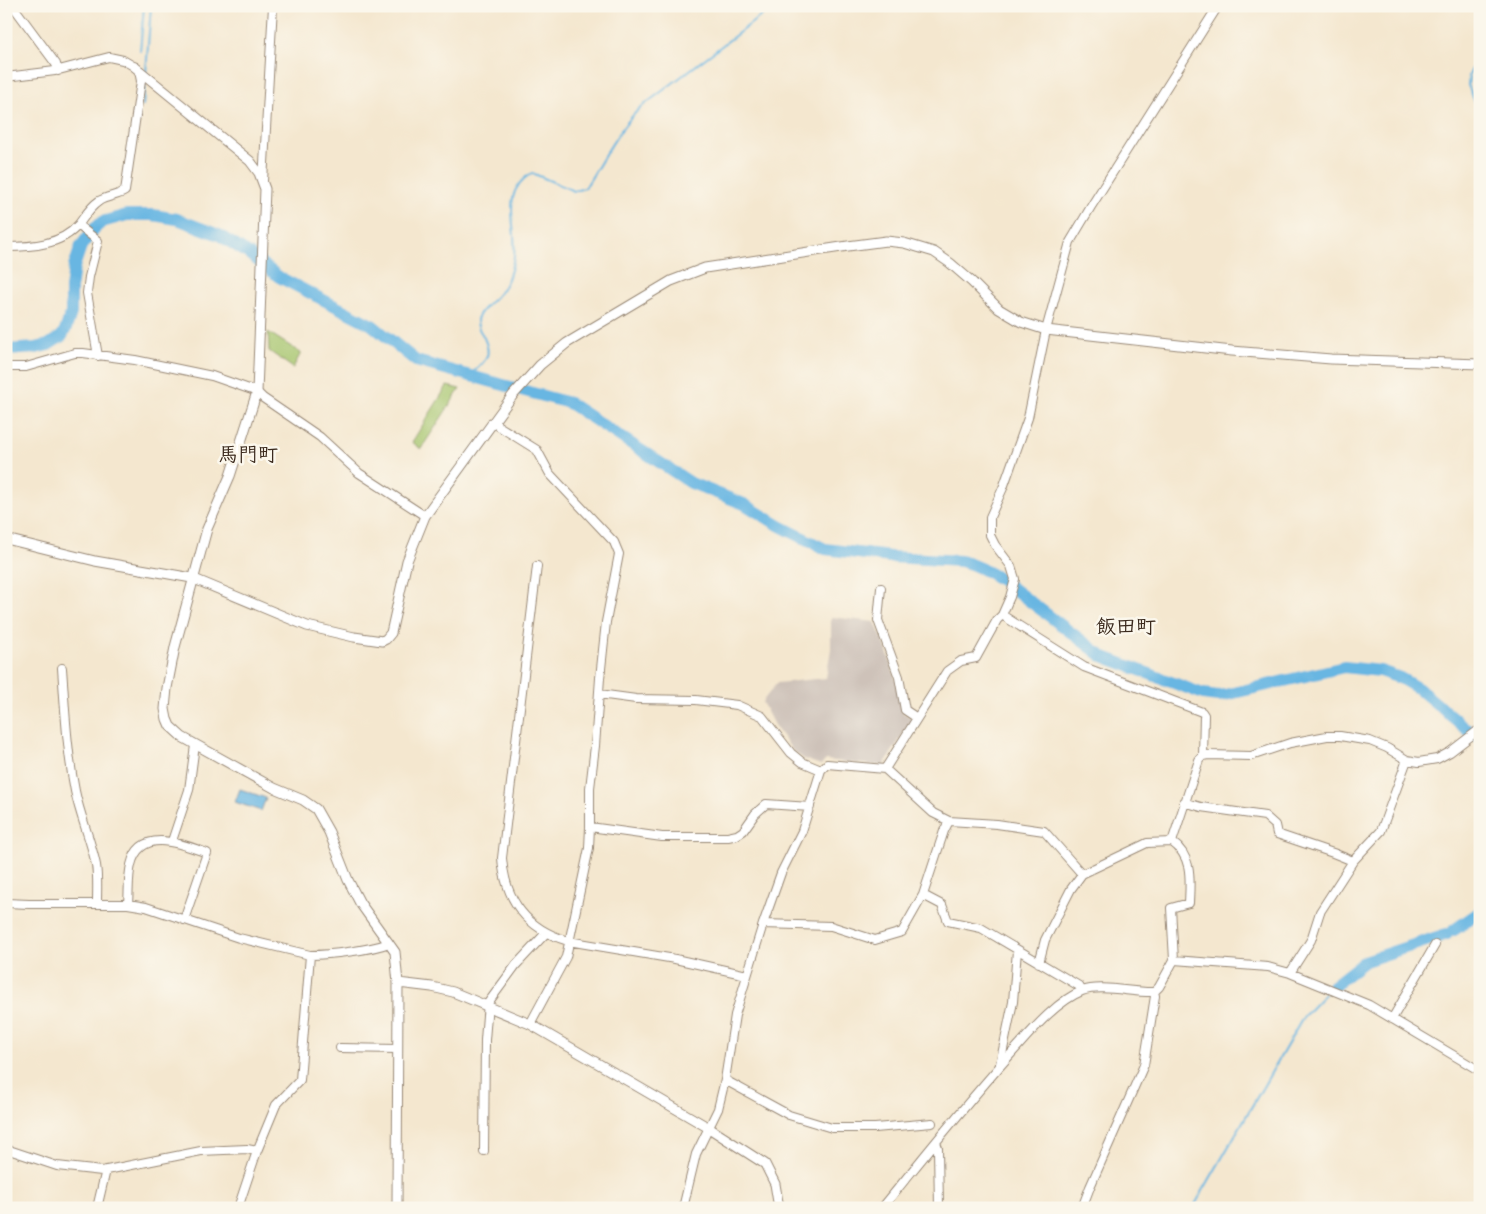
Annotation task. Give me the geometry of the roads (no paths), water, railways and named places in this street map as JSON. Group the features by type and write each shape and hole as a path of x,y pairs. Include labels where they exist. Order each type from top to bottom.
{"street":[{"path":"13,6 56,64 58,71"},
{"path":"273,6 263,180 265,190 257,392 230,476 207,530 192,578 175,647 165,710 166,719 170,726 182,737 274,788 303,800 316,809 329,832 348,880 360,903 395,952 398,983 397,1208"},
{"path":"885,769 948,671 961,660 976,658 1010,598 1015,579 1011,566 995,546 990,535 990,517 1028,418 1046,330 1074,232 1218,6"},
{"path":"6,77 58,71 112,57 126,61 250,161 263,180"},
{"path":"6,247 50,242 61,238 80,226 96,204 125,191 141,82 137,69"},
{"path":"80,226 98,241 87,293 98,356"},
{"path":"6,539 96,561 192,578 307,626 354,637 382,641 391,633 407,561 425,516 513,395 540,365 567,343 671,281 705,268 886,241 904,243 934,252 950,262 999,309 1021,322 1046,330 1232,351 1311,357 1480,364"},
{"path":"6,367 26,367 75,353 135,360 212,376 257,392 320,436 359,473 425,516"},
{"path":"492,422 536,450 550,474 614,542 619,554 606,622 596,746 590,788 588,848 566,957 530,1024"},
{"path":"537,566 502,858 505,880 513,899 528,919 546,933 568,941 675,959 748,975"},
{"path":"882,588 878,620 899,678 904,710 917,718"},
{"path":"1002,615 1084,667 1202,712 1204,716 1203,756"},
{"path":"62,668 74,784 80,816 96,864 98,883 97,903"},
{"path":"599,694 636,699 696,700 737,705 762,716 791,753 802,762 821,770"},
{"path":"1172,842 1199,760 1203,756 1251,756 1290,743 1332,736 1370,741 1407,760 1419,762 1437,759 1450,752 1480,729"},
{"path":"172,841 189,790 195,745"},
{"path":"1290,973 1311,940 1320,912 1353,862 1381,831 1407,760"},
{"path":"683,1208 696,1154 718,1109 725,1080 735,1015 763,924 781,873 802,831 821,770 828,764 885,769 933,814 949,821 997,824 1044,831 1082,874"},
{"path":"1184,802 1201,807 1265,816 1275,825 1277,834 1333,853 1353,862"},
{"path":"590,827 662,837 718,838 737,835 743,831 754,814 766,804 810,807"},
{"path":"763,924 831,926 875,940 902,932 923,895 949,821"},
{"path":"128,904 131,864 138,850 146,844 172,841 207,853 184,920"},
{"path":"882,1208 978,1090 1038,1024 1067,999 1082,991 1093,988 1154,992 1160,987 1174,960 1170,908 1189,903 1188,862 1178,846 1172,842 1147,843 1082,874 1071,889 1045,940 1039,962"},
{"path":"923,895 942,905 948,920 981,928 1079,986 1082,991"},
{"path":"6,902 29,904 128,904 146,907 240,938 310,955 389,943"},
{"path":"484,1151 485,1040 488,1002 505,979 546,933"},
{"path":"1392,1019 1436,945"},
{"path":"1000,1066 1014,1002 1017,950"},
{"path":"238,1208 257,1151 276,1105 300,1080 310,955"},
{"path":"1174,960 1268,967 1290,973 1369,1005 1480,1071"},
{"path":"398,983 432,987 452,992 530,1024 709,1128 765,1164 775,1184 779,1208"},
{"path":"1082,1208 1144,1066 1155,996 1154,992"},
{"path":"340,1048 398,1049"},
{"path":"725,1080 789,1115 832,1128 874,1128 932,1123"},
{"path":"936,1142 938,1148 938,1208"},
{"path":"6,1149 57,1166 106,1170 201,1151 248,1149 257,1151"},
{"path":"97,1208 106,1170"}],"water":[{"path":"240,789 266,798 261,811 235,802"}],"waterway":[{"path":"140,51 144,6"},
{"path":"146,72 151,6"},
{"path":"470,375 484,362 488,353 486,342 478,326 478,316 502,290 512,266 515,250 512,202 515,191 521,182 532,173 574,191 585,188 617,136 640,108 774,6"},
{"path":"1480,51 1469,76 1468,85 1480,114"},
{"path":"143,105 145,80"},
{"path":"6,350 36,348 48,345 62,336 71,313 71,288 74,267 81,246 102,222 127,215 153,215 177,219 219,235 249,254 279,277 372,325 416,361 569,403 691,483 744,504 780,526 825,549 890,557 961,561 972,565 1003,581 1102,656 1203,694 1225,695 1344,667 1380,671 1400,678 1419,689 1469,731 1480,737"},
{"path":"1454,930 1480,912"},
{"path":"1333,986 1365,961 1447,934"},
{"path":"1193,1208 1304,1016 1325,994"}],"district":[{"name":"馬門町","path":"248,454"},
{"name":"飯田町","path":"1126,626"}]}
